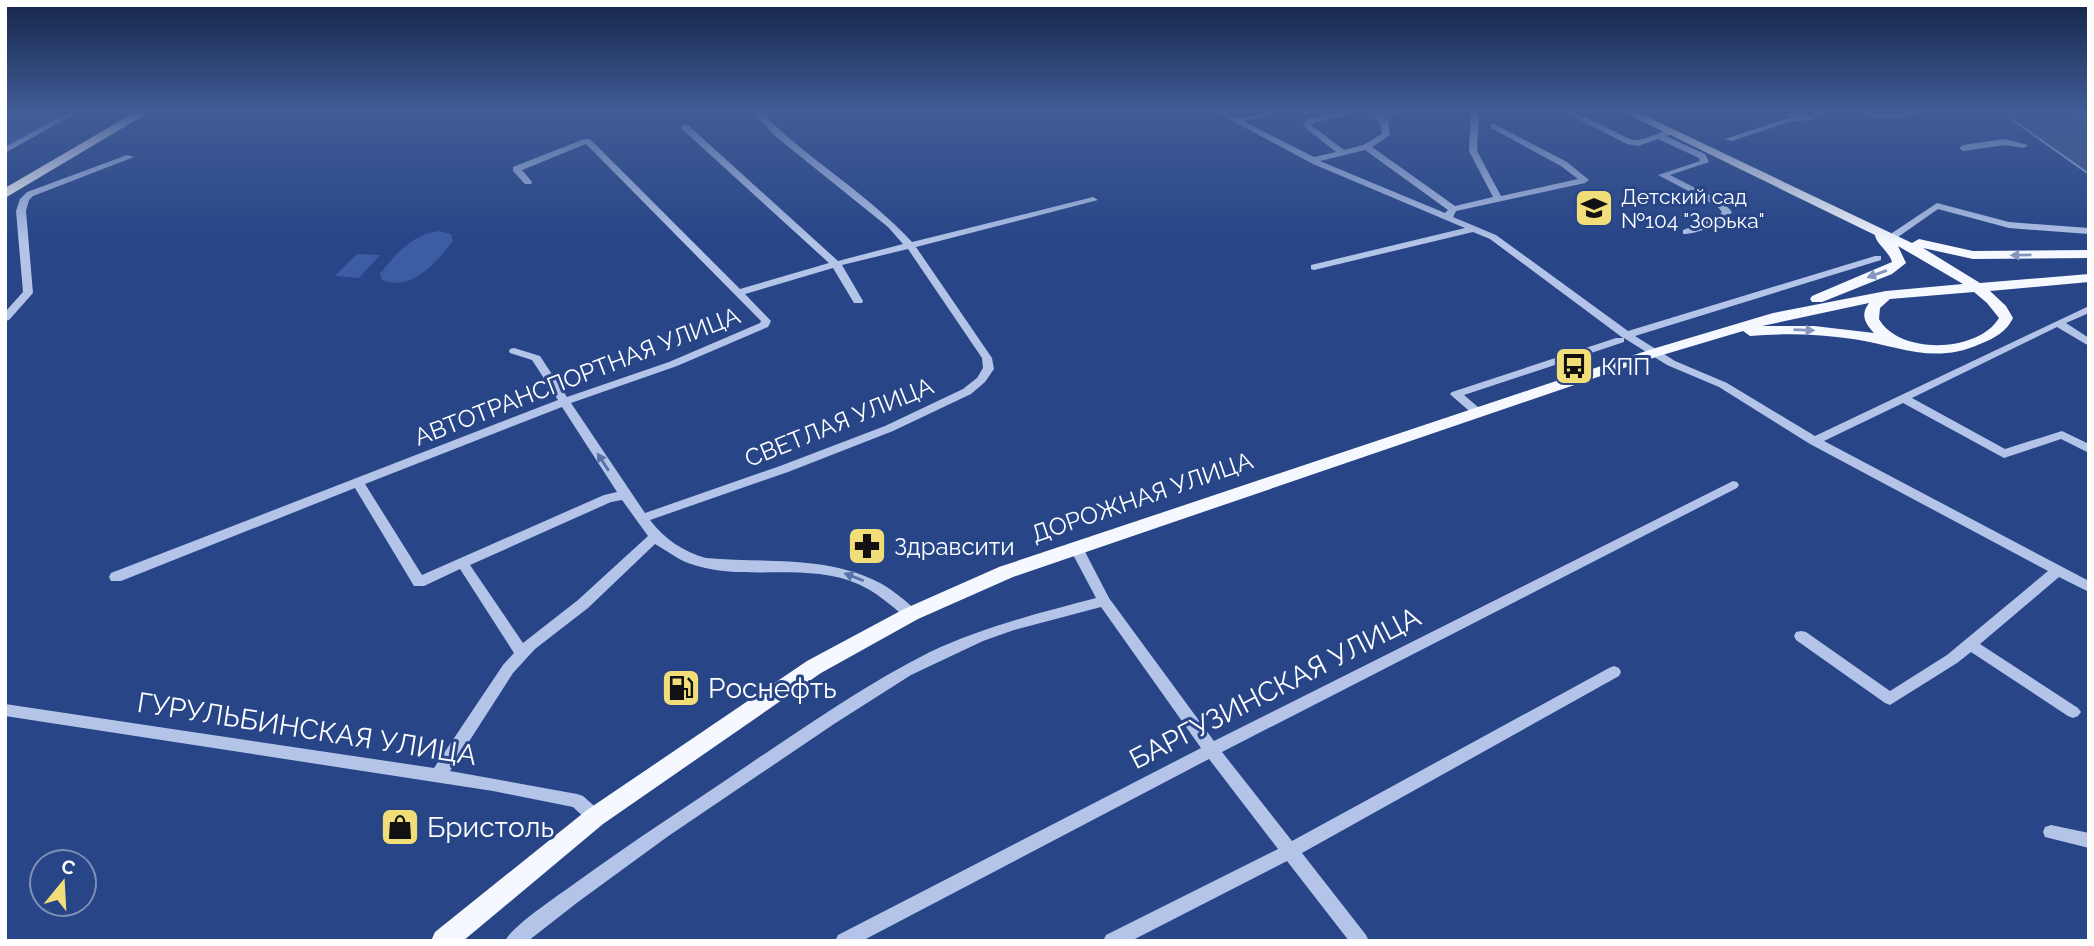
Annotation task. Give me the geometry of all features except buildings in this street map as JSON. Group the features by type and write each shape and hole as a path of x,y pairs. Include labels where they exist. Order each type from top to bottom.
{"highway":[{"path":"6,193 70,155"}],"main road":[{"path":"1712,155 1874,229 1954,271 2005,313 2005,323 1998,329 1970,345 1941,352 1855,334 1809,330 1712,335"},
{"path":"1874,229 1945,250 1973,255 2089,254"},
{"path":"1810,303 1886,271 1899,262 1896,252 1874,229"},
{"path":"1972,285 2089,271"},
{"path":"1972,285 2089,278"},
{"name":"ДОРОЖНАЯ УЛИЦА","path":"1778,316 1810,303 1865,292 1972,285"},
{"name":"ДОРОЖНАЯ УЛИЦА","path":"444,941 595,817 814,667 911,614 1006,572 1712,335 1778,316 1886,295 1972,285"},
{"path":"1886,295 1874,303 1870,310 1871,320 1889,338 1912,348"}],"street":[{"name":"АВТОТРАНСПОРТНАЯ УЛИЦА","path":"528,182 516,169 551,155"},
{"name":"АВТОТРАНСПОРТНАЯ УЛИЦА","path":"116,577 564,402 673,364 764,325 766,321 740,292 601,155"},
{"path":"716,155 836,264 858,301"},
{"name":"СВЕТЛАЯ УЛИЦА","path":"641,519 802,464 874,436 959,396 986,374 989,366 987,358 911,247 891,225 804,155"},
{"path":"1304,155 1450,214 1498,199 1585,180 1548,155"},
{"path":"1313,160 1330,155"},
{"path":"1376,155 1450,214 1493,237 1623,337 1676,366 1723,385 1814,441 2089,587"},
{"path":"1475,155 1498,199"},
{"path":"1686,232 1722,218 1727,212 1720,204 1662,175 1705,162 1701,155"},
{"path":"6,193 30,194 130,157"},
{"path":"5,318 28,293 21,211 30,194"},
{"path":"740,292 836,264 1093,200"},
{"path":"1895,236 1937,206 2009,225 2089,231"},
{"path":"1314,267 1475,229"},
{"path":"1479,413 1456,394 1623,337 1878,258"},
{"path":"1814,441 2089,309"},
{"path":"2058,323 2089,343"},
{"path":"514,351 536,358 655,537 691,559 706,563 819,568 844,573 895,597 911,614"},
{"path":"1903,398 2004,454 2062,435 2089,449"},
{"path":"358,483 419,582 608,498 625,495"},
{"name":"БАРГУЗИНСКАЯ УЛИЦА","path":"844,941 1211,750 1733,485"},
{"path":"438,776 508,669 522,653 583,604 655,537"},
{"path":"1076,547 1104,601 1211,750 1360,941"},
{"path":"463,564 522,653"},
{"path":"1801,636 1890,699 1952,659 2058,571"},
{"path":"514,941 553,909 874,689 978,638 1104,601"},
{"path":"1970,644 2073,712"},
{"path":"1112,941 1290,851 1614,672"},
{"name":"ГУРУЛЬБИНСКАЯ УЛИЦА","path":"5,710 438,776 577,802 595,817"},
{"path":"2051,832 2089,841"}],"shaded area":[{"path":"2062,155 2089,155 2089,174"},
{"path":"439,231 451,234 453,241 423,273 404,282 382,280 380,274 405,246 421,236"},
{"path":"357,254 380,255 359,278 335,276"}],"place":[{"name":"Детский сад №104 \"Зорька\"","path":"1594,208"},
{"name":"КПП","path":"1574,366"},
{"name":"Здравсити","path":"867,546"},
{"name":"Роснефть","path":"681,688"},
{"name":"Бристоль","path":"400,827"}]}
